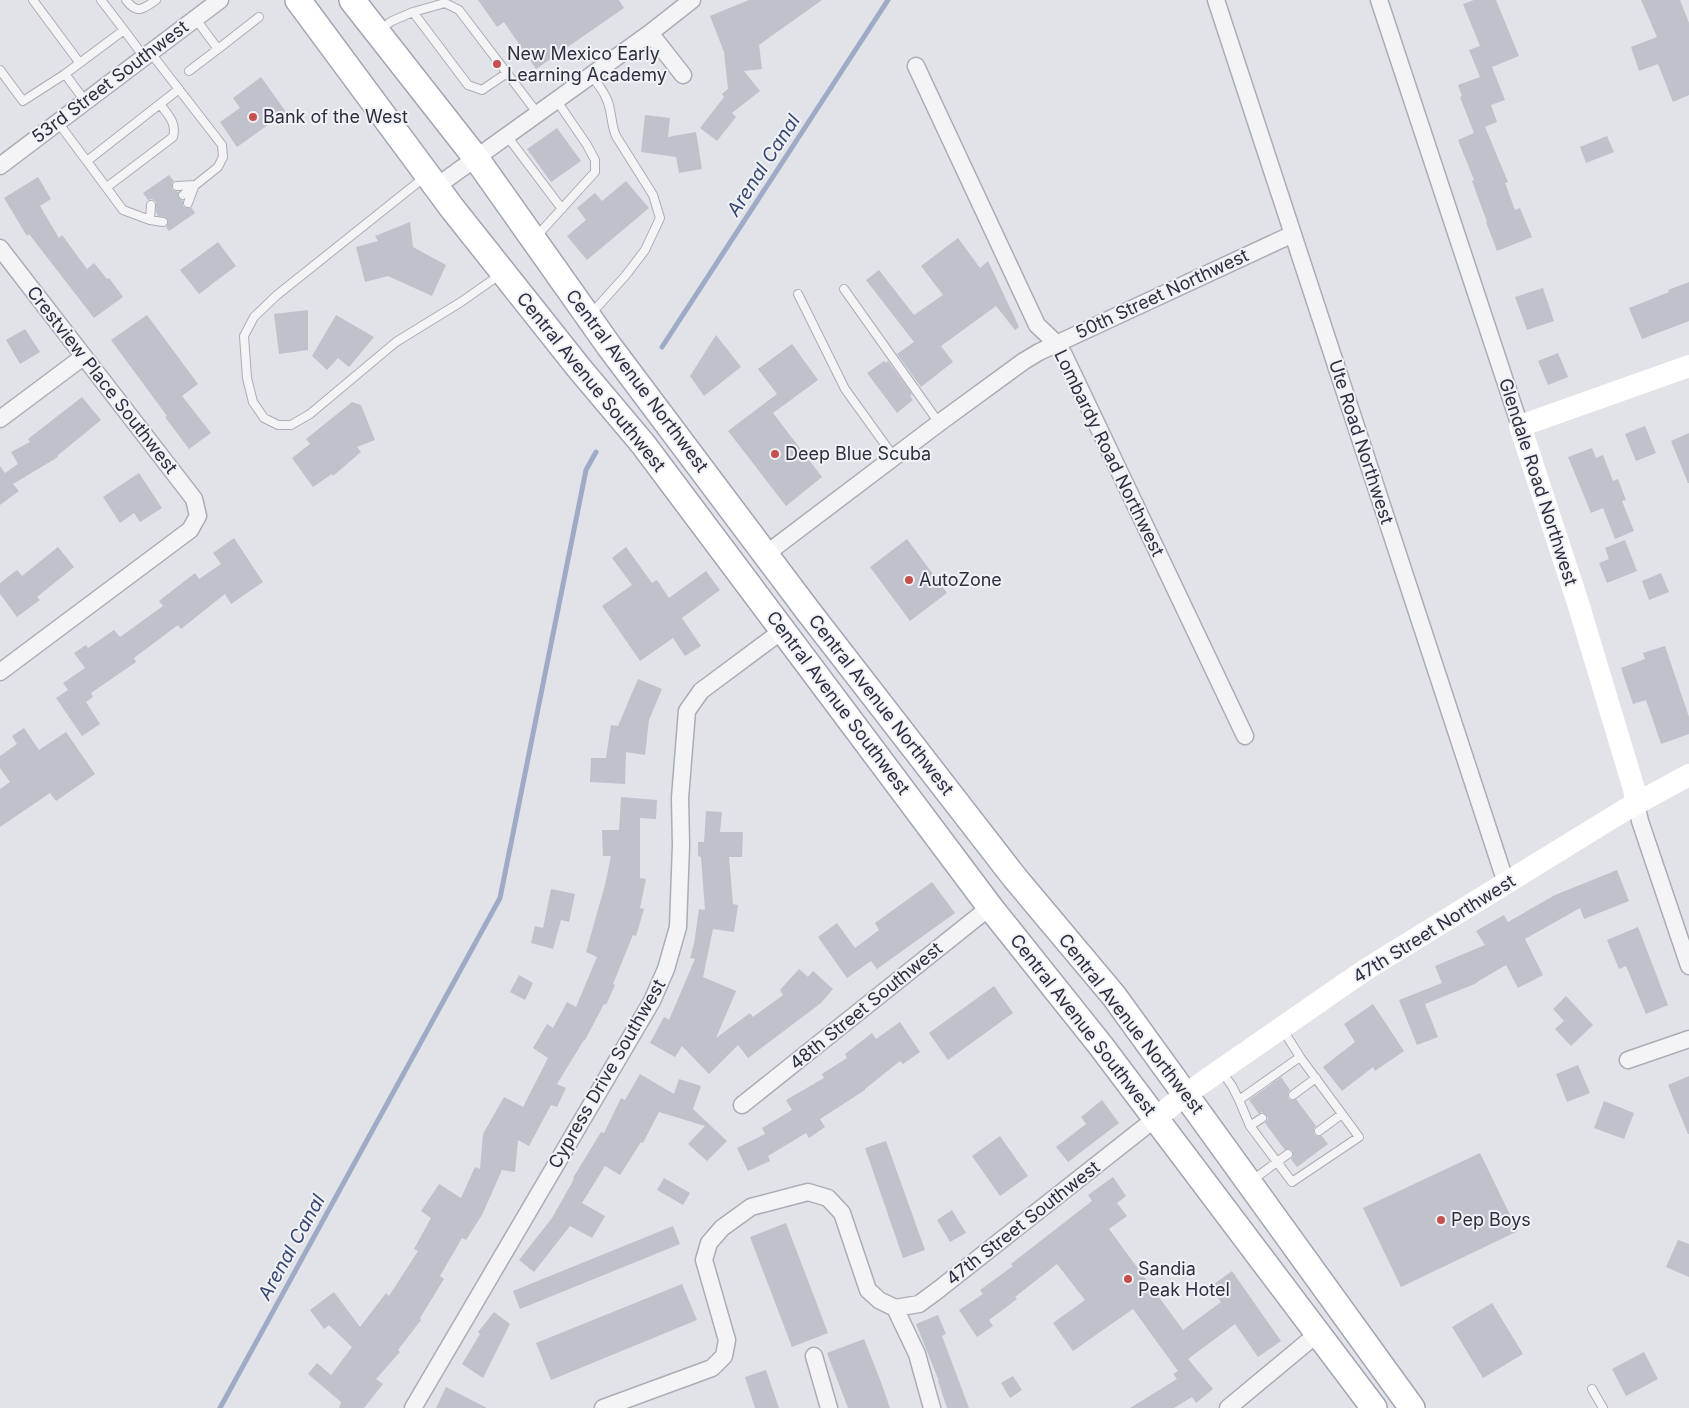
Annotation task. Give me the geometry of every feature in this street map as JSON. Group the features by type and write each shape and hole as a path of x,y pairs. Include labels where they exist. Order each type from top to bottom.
{"main road":[{"name":"Central Avenue Southwest","path":"298,0 452,208 579,368 644,444 990,907 1156,1118 1374,1408"},
{"name":"Central Avenue Northwest","path":"352,0 476,158 609,346 661,412 808,611 1015,878 1114,996 1412,1408"}],"street":[{"name":"53rd Street Southwest","path":"0,166 220,0"},
{"path":"432,180 476,158 650,33 692,0"},
{"name":"Ute Road Northwest","path":"1216,0 1506,883"},
{"name":"Glendale Road Northwest","path":"1379,0 1578,603 1634,790 1640,821 1689,966"},
{"path":"650,33 683,76"},
{"name":"Lombardy Road Northwest","path":"916,66 1037,325 1056,343 1064,355 1245,736"},
{"name":"50th Street Northwest","path":"766,554 1024,361 1056,343 1294,234"},
{"name":"Crestview Place Southwest","path":"0,248 194,499 198,516 190,530 0,672"},
{"path":"0,419 83,357"},
{"path":"1520,426 1689,366"},
{"name":"Cypress Drive Southwest","path":"413,1408 652,1001 666,969 678,927 681,845 680,798 687,711 701,691 783,630"},
{"name":"47th Street Northwest","path":"1186,1094 1365,970 1636,803 1689,775"},
{"name":"48th Street Southwest","path":"742,1105 990,907"},
{"path":"1628,1060 1689,1039"},
{"name":"47th Street Southwest","path":"895,1308 919,1304 932,1295 1186,1094"},
{"path":"603,1408 712,1368 724,1356 727,1340 704,1260 709,1243 722,1228 751,1207 808,1192 828,1198 842,1213 868,1290 879,1300 895,1308 917,1354 932,1408"},
{"path":"1228,1408 1317,1334"},
{"path":"814,1356 829,1408"}],"lane":[{"path":"33,0 79,62"},
{"path":"101,0 124,30 179,89 222,145 224,158 218,167 183,195"},
{"path":"126,0 130,6 137,10 144,9 156,0"},
{"path":"377,31 392,21 412,12 445,3 459,10 538,114"},
{"path":"412,12 468,85 482,90 508,73"},
{"path":"195,18 218,49"},
{"path":"189,71 259,18"},
{"path":"0,70 23,101 65,74 124,30"},
{"path":"65,74 85,101"},
{"path":"589,317 645,250 660,218 653,196 616,136 612,127 610,108 604,92 591,75"},
{"path":"87,161 179,89"},
{"path":"533,240 595,172 595,160 582,137 556,100"},
{"path":"107,187 173,137 175,130 174,122 160,104"},
{"path":"58,121 124,210 150,220 163,222"},
{"path":"506,136 562,209"},
{"path":"432,180 277,295 254,317 244,336 247,378 252,402 264,418 278,425 292,425 310,414 396,342 461,302 503,273"},
{"path":"177,186 195,185"},
{"path":"188,203 195,185"},
{"path":"150,220 151,205"},
{"path":"150,220 158,214"},
{"path":"844,289 940,423"},
{"path":"798,294 845,389 894,457"},
{"path":"1221,1070 1232,1086 1250,1126 1292,1182 1359,1137 1281,1028"},
{"path":"1239,1100 1300,1056"},
{"path":"1293,1095 1316,1078"},
{"path":"1319,1131 1342,1114"},
{"path":"1250,1126 1262,1118"},
{"path":"1250,1183 1288,1154"},
{"path":"1592,1389 1603,1408"}],"building":[{"path":"478,0 619,0 624,8 536,69 504,22 497,27"},
{"path":"749,0 822,0 759,45 762,69 744,71 760,91 732,113 736,117 717,141 700,128 724,97 722,94 728,89 724,52 710,16"},
{"path":"1474,0 1496,0 1519,56 1492,67 1505,100 1491,105 1497,122 1485,127 1508,182 1505,183 1515,210 1520,208 1532,237 1497,251 1472,181 1474,180 1458,140 1474,133 1460,97 1462,96 1458,85 1480,77 1469,50 1480,46 1463,4"},
{"path":"1641,0 1680,0 1689,23 1689,95 1673,102 1658,64 1639,71 1631,47 1657,37"},
{"name":"Bank of the West","path":"261,77 286,112 237,147 220,122 240,108 233,98"},
{"path":"645,115 670,118 668,137 696,132 702,169 679,173 676,157 641,152"},
{"path":"557,128 581,161 551,182 527,149"},
{"path":"1607,136 1614,152 1586,163 1580,147"},
{"path":"169,175 174,181 172,189 179,192 178,196 183,201 183,206 186,208 191,207 195,213 169,231 166,227 168,220 158,216 156,212 156,202 152,199 148,200 143,193"},
{"path":"38,177 51,199 40,206 59,238 62,235 87,269 94,263 107,279 109,278 123,297 94,318 29,234 27,236 4,198"},
{"path":"626,181 649,208 587,260 567,236 586,220 577,208 595,193 602,201"},
{"path":"410,222 413,247 446,265 432,296 388,276 365,282 356,247 378,241 375,236"},
{"path":"958,238 980,268 988,261 1019,327 1015,330 996,306 941,346 953,362 921,387 897,354 914,342 866,280 879,270 914,315 943,295 921,266"},
{"path":"218,242 236,266 199,294 180,270"},
{"path":"1689,282 1689,321 1642,339 1629,308"},
{"path":"1543,288 1554,321 1527,330 1515,297"},
{"path":"308,310 308,350 279,354 274,314"},
{"path":"147,315 198,384 182,396 211,433 189,449 111,340"},
{"path":"336,315 374,337 349,367 338,358 327,370 312,356"},
{"path":"25,329 40,352 20,364 6,340"},
{"path":"716,335 741,367 704,396 690,376"},
{"name":"Deep Blue Scuba","path":"792,344 818,380 773,413 822,477 786,506 728,431 777,394 758,369"},
{"path":"1558,353 1568,377 1548,385 1538,361"},
{"path":"884,361 886,363 888,361 912,394 910,396 913,400 897,413 867,373"},
{"path":"82,397 101,420 58,457 13,484 19,491 0,505 0,466 5,473 18,464 11,452 30,442 28,439"},
{"path":"352,402 361,405 375,440 357,447 361,452 333,476 332,474 313,487 292,458 310,444 306,439"},
{"path":"1645,426 1656,453 1636,461 1625,434"},
{"path":"1689,433 1689,483 1688,483 1671,441"},
{"path":"1592,448 1596,458 1603,455 1613,481 1618,479 1626,500 1622,501 1634,531 1615,539 1603,508 1591,513 1568,457"},
{"path":"139,473 162,508 140,522 134,513 120,523 103,497"},
{"path":"234,538 263,582 231,604 225,594 181,629 178,625 134,658 136,662 91,693 93,697 86,702 100,724 82,736 56,698 68,690 63,683 85,668 74,653 86,645 88,648 114,630 120,637 163,606 159,601 195,573 199,579 221,564 213,553"},
{"name":"AutoZone","path":"907,539 947,593 910,621 870,567"},
{"path":"1625,540 1637,571 1607,583 1599,563 1609,559 1605,548"},
{"path":"58,547 74,567 37,597 40,600 17,617 0,594 0,583 17,570 22,576"},
{"path":"626,547 652,583 657,580 669,598 706,571 720,590 682,618 701,646 685,656 673,638 640,661 602,606 632,585 612,558"},
{"path":"1661,573 1669,592 1649,600 1642,581"},
{"path":"1665,646 1689,717 1689,734 1661,744 1646,700 1633,704 1621,668 1645,659 1643,653"},
{"path":"638,679 662,689 649,720 645,755 626,752 625,784 590,782 591,758 606,758 611,725 618,726"},
{"path":"24,728 39,750 66,732 95,774 56,801 50,793 0,827 0,789 10,782 0,768 0,756 17,744 12,736"},
{"path":"621,797 657,800 656,819 640,818 640,878 646,879 640,908 644,909 636,936 633,935 606,1005 604,1004 585,1040 557,1084 566,1088 557,1107 551,1105 529,1146 518,1140 515,1172 502,1170 482,1215 466,1240 462,1238 440,1276 444,1279 420,1318 421,1320 398,1350 400,1352 376,1379 383,1384 364,1408 339,1408 341,1402 308,1374 317,1363 331,1375 352,1347 329,1325 324,1329 310,1310 334,1292 360,1327 386,1293 389,1296 418,1251 414,1249 431,1218 421,1211 439,1184 461,1198 475,1167 480,1169 483,1134 504,1097 523,1107 548,1058 533,1048 547,1024 553,1028 567,1002 576,1007 597,957 586,952 605,885 611,856 603,856 602,830 619,830"},
{"path":"706,811 722,812 720,832 743,832 742,857 729,857 733,904 738,905 734,932 713,929 703,977 736,991 716,1038 750,1013 753,1017 783,995 780,990 799,969 808,977 813,971 833,989 821,1003 748,1058 738,1045 709,1074 682,1046 675,1057 650,1043 664,1017 669,1020 695,959 690,958 699,909 705,910 698,842 704,842"},
{"path":"1617,870 1629,901 1584,919 1580,908 1525,939 1543,975 1518,988 1506,965 1477,983 1425,1004 1438,1037 1417,1045 1399,1000 1442,983 1435,966 1485,945 1476,931 1504,915 1508,922 1555,895"},
{"path":"932,882 955,913 877,969 871,961 847,978 818,937 837,923 855,948 879,930 875,923"},
{"path":"551,889 575,894 569,922 561,920 553,949 531,943 535,926 543,928"},
{"path":"1638,927 1668,1005 1646,1014 1626,966 1619,969 1607,940"},
{"path":"519,975 533,983 525,1000 510,992"},
{"path":"994,986 1013,1013 948,1060 929,1033"},
{"path":"1566,996 1593,1025 1571,1046 1555,1029 1564,1021 1553,1009"},
{"path":"1373,1004 1404,1051 1375,1071 1373,1067 1342,1091 1323,1067 1355,1042 1344,1024"},
{"path":"900,1022 920,1052 903,1064 900,1061 865,1090 820,1119 825,1127 809,1138 806,1133 768,1156 770,1161 748,1171 737,1148 765,1134 762,1128 792,1110 786,1100 824,1078 822,1074 847,1058 845,1054 872,1033 876,1039"},
{"path":"1578,1065 1590,1093 1567,1102 1556,1074"},
{"path":"640,1074 674,1094 679,1079 701,1086 693,1109 727,1141 707,1161 688,1144 705,1126 659,1112 643,1143 641,1142 620,1175 605,1166 582,1203 605,1216 592,1238 570,1226 534,1272 519,1260 552,1218 573,1178 601,1132 604,1133 621,1098 625,1100"},
{"path":"1689,1076 1689,1134 1688,1134 1668,1085"},
{"path":"1281,1077 1290,1090 1288,1098 1291,1100 1296,1099 1316,1126 1314,1134 1322,1136 1328,1144 1297,1167 1291,1159 1293,1151 1290,1149 1285,1150 1265,1123 1268,1118 1266,1115 1262,1112 1259,1114 1249,1100"},
{"path":"1102,1100 1119,1123 1068,1162 1056,1147 1086,1124 1081,1117"},
{"path":"1604,1101 1634,1113 1624,1139 1594,1128"},
{"path":"1000,1136 1028,1176 1000,1196 972,1156"},
{"path":"886,1141 925,1250 903,1258 865,1148"},
{"name":"Pep Boys","path":"1480,1153 1518,1231 1401,1287 1363,1208"},
{"path":"1113,1177 1126,1196 1117,1203 1127,1216 1109,1229 1183,1330 1221,1302 1210,1287 1232,1271 1281,1341 1258,1357 1235,1324 1188,1359 1213,1389 1196,1403 1192,1397 1174,1408 1130,1408 1177,1379 1173,1374 1178,1371 1133,1309 1073,1351 1053,1323 1085,1300 1057,1264 1015,1297 1017,1299 989,1320 993,1326 977,1337 959,1310 983,1294 980,1290 1013,1266 1011,1264 1092,1201 1088,1195"},
{"path":"664,1178 690,1193 683,1205 657,1190"},
{"path":"952,1210 966,1233 950,1242 937,1220"},
{"path":"786,1223 828,1333 792,1347 750,1237"},
{"path":"673,1226 680,1244 520,1309 513,1291"},
{"path":"1678,1240 1689,1244 1689,1277 1666,1267"},
{"path":"682,1284 697,1320 551,1380 536,1343"},
{"path":"1492,1303 1523,1354 1483,1378 1452,1327"},
{"path":"494,1312 510,1324 483,1378 462,1364 480,1334 478,1332"},
{"path":"938,1315 946,1334 942,1336 969,1408 947,1408 939,1381 916,1324"},
{"path":"864,1339 890,1408 848,1408 827,1353"},
{"path":"1644,1352 1658,1379 1626,1396 1612,1369"},
{"path":"766,1370 779,1408 755,1408 745,1377"},
{"path":"1013,1376 1022,1390 1010,1398 1001,1383"},
{"path":"446,1387 487,1408 436,1408"}],"waterway":[{"name":"Arenal Canal","path":"662,347 888,0"},
{"path":"220,1408 500,898 586,470 596,452"}],"place":[{"name":"New Mexico Early Learning Academy","path":"497,64"},
{"name":"Bank of the West","path":"253,117"},
{"name":"Deep Blue Scuba","path":"775,454"},
{"name":"AutoZone","path":"909,580"},
{"name":"Pep Boys","path":"1441,1220"},
{"name":"Sandia Peak Hotel","path":"1128,1279"}]}
